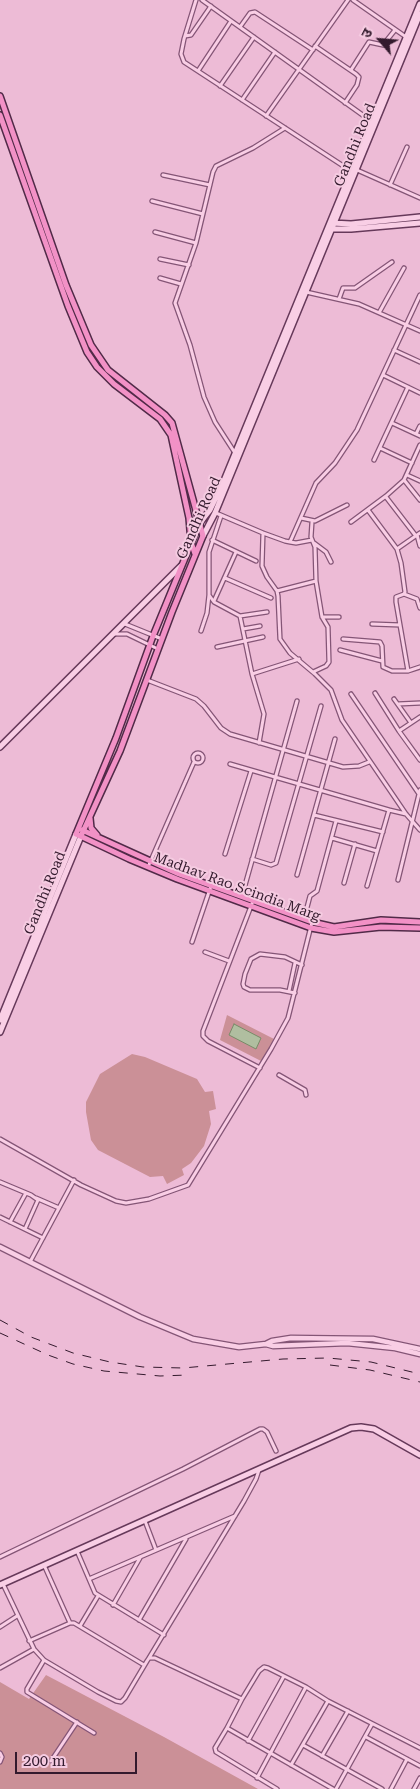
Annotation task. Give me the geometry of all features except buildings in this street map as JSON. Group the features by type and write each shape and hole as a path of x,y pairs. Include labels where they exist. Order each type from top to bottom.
{"main road":[{"name":"Gandhi Road","path":"354,170 371,121 420,4"},
{"name":"Gandhi Road","path":"199,524 210,510 235,453 420,14"},
{"path":"0,96 66,285 91,345 108,370 165,415 172,423 203,536"},
{"path":"0,115 68,306 87,352 97,367 114,384 160,419 171,435 189,518 191,542 195,554"},
{"path":"332,223 351,224 420,217"},
{"path":"329,230 420,223"},
{"name":"Gandhi Road","path":"0,1032 80,832 120,751 195,554 215,513 306,292 329,230"},
{"path":"0,1020 80,832 153,636 199,524"},
{"path":"0,746 125,624 181,566"},
{"path":"90,815 92,828 100,838"},
{"name":"Madhav Rao Scindia Marg","path":"80,832 100,838 149,864"},
{"name":"Madhav Rao Scindia Marg","path":"80,832 149,864 252,904 334,932 381,927 420,928"},
{"name":"Madhav Rao Scindia Marg","path":"210,888 242,897 252,904 304,920 311,925 334,927 382,920 420,922"},
{"path":"1,1584 352,1428 374,1429 420,1455"}],"street":[{"path":"196,0 181,54 184,62 266,116 354,170 420,198"},
{"path":"202,0 371,121"},
{"path":"266,116 348,0"},
{"path":"353,0 406,37"},
{"path":"185,36 191,35 211,6"},
{"path":"240,27 250,12 255,12 313,50"},
{"path":"198,71 231,21"},
{"path":"351,70 369,42 383,45 395,30"},
{"path":"220,86 254,37"},
{"path":"315,46 356,74 359,80 345,103"},
{"path":"242,100 275,52"},
{"path":"235,453 215,422 204,397 190,345 176,306 176,298 196,243 216,166 253,148 285,128"},
{"path":"390,184 407,147"},
{"path":"163,175 210,185"},
{"path":"152,201 203,214"},
{"path":"155,232 196,243"},
{"path":"160,258 189,266"},
{"path":"339,299 342,289 355,288 392,262"},
{"path":"380,311 404,268"},
{"path":"160,278 181,284"},
{"path":"306,292 359,304 380,311 420,331"},
{"path":"290,542 316,483 335,463 357,430 420,295"},
{"path":"394,350 420,362"},
{"path":"383,375 420,393"},
{"path":"374,460 408,387"},
{"path":"392,423 418,435 420,426"},
{"path":"351,522 404,480 420,445"},
{"path":"380,448 412,463"},
{"path":"407,475 420,481"},
{"path":"404,480 420,500"},
{"path":"386,496 418,535 420,546"},
{"path":"302,518 312,522 347,505"},
{"path":"368,510 397,549 404,594"},
{"path":"215,513 288,542 313,542 326,552 331,562"},
{"path":"201,630 207,614 209,595 208,564 212,540 221,516"},
{"path":"312,522 311,532 316,580 322,617 328,627 329,662 326,666 313,672"},
{"path":"264,533 262,566 266,577 277,591 280,639 290,652 331,690 342,720 369,762 406,814 420,830"},
{"path":"397,549 418,535"},
{"path":"212,540 256,561"},
{"path":"214,602 236,552"},
{"path":"225,578 271,598"},
{"path":"277,591 316,580"},
{"path":"408,671 396,599 404,594 417,599 420,608"},
{"path":"209,595 214,602 240,616 267,612"},
{"path":"240,616 252,674 264,714 259,742"},
{"path":"322,617 339,617"},
{"path":"125,624 162,639"},
{"path":"372,624 400,625"},
{"path":"243,629 260,626"},
{"path":"114,634 127,634 158,649"},
{"path":"217,647 263,637"},
{"path":"343,639 380,642 384,667 392,671 408,671 420,667"},
{"path":"340,650 382,662"},
{"path":"252,674 299,659"},
{"path":"146,680 196,700 204,706 225,731 343,767 350,768 369,762"},
{"path":"375,693 398,731 420,760"},
{"path":"352,694 420,792 398,880"},
{"path":"394,699 411,723"},
{"path":"242,897 297,702"},
{"path":"398,704 420,703"},
{"path":"252,859 271,865 276,863 320,706"},
{"path":"398,731 420,717"},
{"path":"296,874 335,739"},
{"path":"149,864 194,762"},
{"path":"230,764 406,814"},
{"path":"225,854 251,771"},
{"path":"367,886 389,810"},
{"path":"314,815 383,832"},
{"path":"304,920 310,896 317,892 336,821"},
{"path":"332,838 377,850"},
{"path":"344,883 355,844"},
{"path":"192,942 210,888"},
{"path":"252,904 229,961 203,1036 260,1068"},
{"path":"0,1139 116,1201 126,1202 149,1199 188,1185 260,1068 288,1018 311,925"},
{"path":"205,952 229,961"},
{"path":"295,992 246,989 243,984 245,974 251,959 260,954 285,958 302,965"},
{"path":"289,991 295,963"},
{"path":"279,1075 305,1090 306,1095"},
{"path":"30,1262 74,1180"},
{"path":"0,1190 1,1183 59,1208"},
{"path":"10,1222 26,1193"},
{"path":"25,1229 38,1203 36,1198"},
{"path":"0,1217 43,1238"},
{"path":"0,1248 140,1317 179,1335 193,1339 239,1347 266,1344 272,1341 291,1338 373,1339 420,1349"},
{"path":"266,1344 273,1346 347,1343 395,1348 420,1354"},
{"path":"0,1557 183,1469 260,1429 267,1432 276,1451"},
{"path":"1,1584 29,1641 44,1660 98,1692 121,1702 164,1635 236,1515 259,1470"},
{"path":"89,1579 236,1515"},
{"path":"145,1521 156,1550"},
{"path":"139,1620 187,1537"},
{"path":"77,1551 98,1596 164,1635"},
{"path":"113,1605 140,1557"},
{"path":"44,1565 70,1623"},
{"path":"80,1626 98,1596"},
{"path":"0,1626 17,1616"},
{"path":"29,1641 70,1623 80,1626 144,1665"},
{"path":"0,1668 34,1649"},
{"path":"149,1658 155,1658 242,1699"},
{"path":"44,1660 27,1692 94,1733"},
{"path":"277,1789 216,1752 215,1748 242,1699 259,1671 264,1667 306,1687 328,1701 420,1748"},
{"path":"248,1741 284,1676"},
{"path":"257,1778 306,1687"},
{"path":"291,1765 328,1701"},
{"path":"322,1756 348,1711"},
{"path":"51,1761 76,1722"},
{"path":"227,1728 335,1789 372,1724"},
{"path":"366,1737 420,1766"},
{"path":"302,1745 382,1789"},
{"path":"0,1754 2,1757 0,1762"},
{"path":"391,1789 407,1759"},
{"path":"414,1789 420,1778"}],"shaded area":[{"path":"227,1015 274,1039 263,1062 220,1040"},
{"path":"234,1024 261,1038 256,1049 229,1035"},
{"path":"132,1054 145,1057 197,1079 205,1092 213,1091 216,1109 209,1111 211,1124 204,1146 191,1163 182,1169 184,1175 167,1184 163,1176 150,1177 98,1150 91,1140 86,1102 100,1074"},
{"path":"46,1675 258,1789 0,1789 0,1682 29,1699"}],"railway":[{"path":"0,1320 31,1337 73,1353 110,1362 143,1367 183,1368 283,1359 328,1358 371,1362 420,1374"},
{"path":"0,1333 48,1355 73,1364 104,1371 160,1376 188,1375"},
{"path":"330,1365 370,1370 420,1382"}]}
